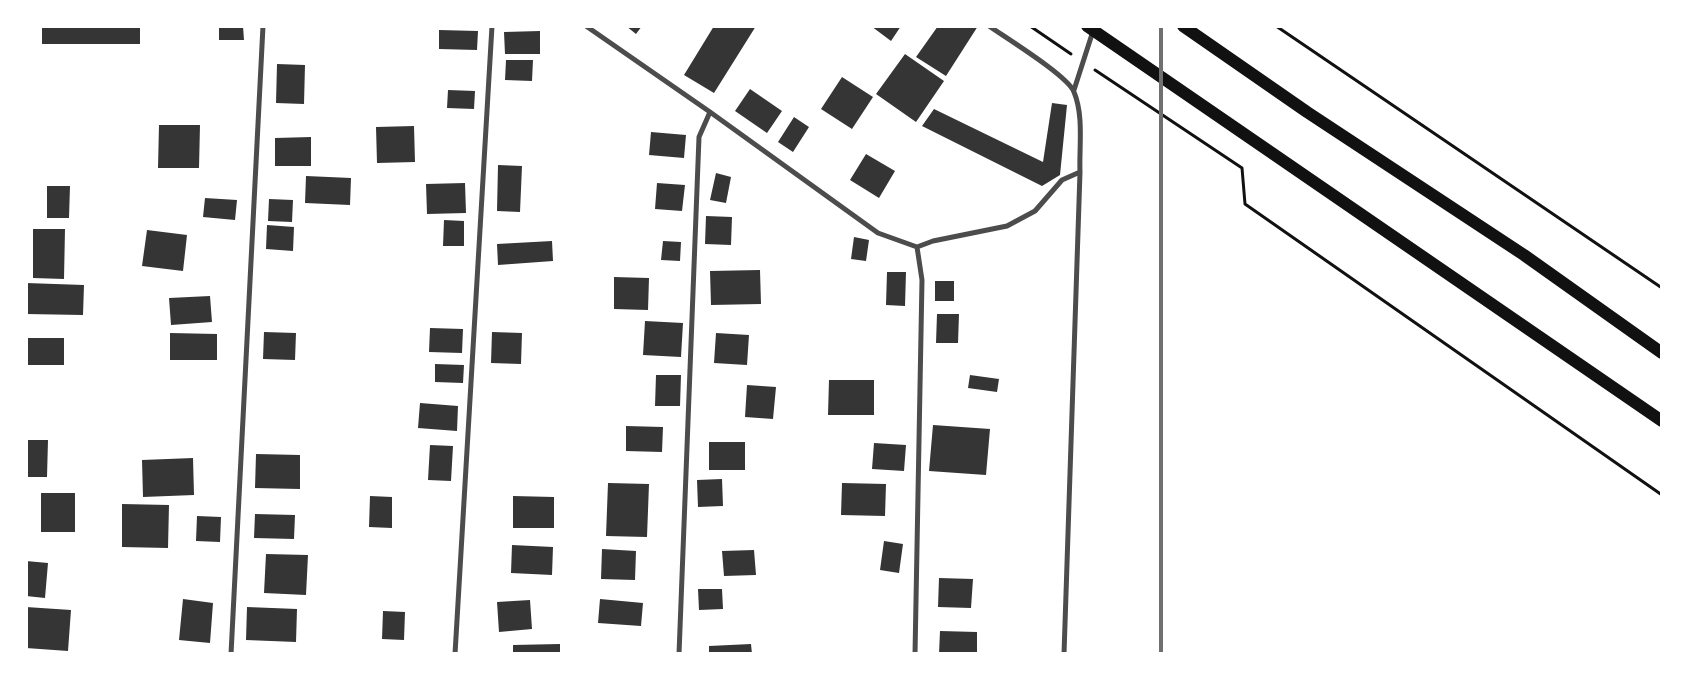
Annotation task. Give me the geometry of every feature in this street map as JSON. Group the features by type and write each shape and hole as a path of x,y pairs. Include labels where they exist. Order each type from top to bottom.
{"main road":[{"path":"1183,26 1308,112 1524,255 1662,352"},
{"path":"1090,28 1662,421"}],"street":[{"path":"231,654 263,26"},
{"path":"455,654 492,26"},
{"path":"586,26 710,112 878,234 917,247 1007,226 1035,211 1062,180 1080,172"},
{"path":"989,26 1058,74 1074,90"},
{"path":"1064,654 1080,172 1079,111 1074,90 1083,62 1090,28"},
{"path":"679,654 699,138 710,112"},
{"path":"915,654 922,280 917,247"}],"path":[{"path":"1030,26 1242,168 1245,204 1662,495"},
{"path":"1276,26 1662,288"}],"building":[{"path":"42,26 140,26 140,44 42,44"},
{"path":"219,26 243,26 244,40 219,40"},
{"path":"626,26 642,26 636,34"},
{"path":"714,26 756,26 714,93 684,75"},
{"path":"871,26 901,26 891,41"},
{"path":"938,26 978,26 946,76 916,57"},
{"path":"439,30 478,31 477,50 439,49"},
{"path":"540,31 540,54 505,54 504,32"},
{"path":"905,54 944,81 916,122 876,94"},
{"path":"506,60 533,60 532,81 505,80"},
{"path":"277,64 305,65 304,104 276,103"},
{"path":"842,77 873,97 852,129 821,109"},
{"path":"750,89 782,111 767,133 735,111"},
{"path":"448,90 475,91 474,109 447,108"},
{"path":"1052,103 1067,105 1060,175 1042,186 922,126 934,109 1043,162"},
{"path":"794,117 809,127 793,152 778,142"},
{"path":"159,125 200,125 199,168 158,168"},
{"path":"414,126 415,162 377,163 376,127"},
{"path":"651,132 686,135 684,158 649,155"},
{"path":"311,137 311,166 275,166 275,138"},
{"path":"866,154 895,171 879,198 850,180"},
{"path":"498,165 522,166 520,212 497,211"},
{"path":"716,173 731,177 726,203 710,200"},
{"path":"306,176 351,178 350,205 305,203"},
{"path":"465,183 466,213 427,214 426,184"},
{"path":"657,183 685,185 682,211 655,209"},
{"path":"47,186 70,186 69,218 47,218"},
{"path":"205,198 237,200 235,220 203,217"},
{"path":"269,199 293,200 292,222 268,221"},
{"path":"706,216 732,217 731,245 705,244"},
{"path":"444,220 464,221 464,246 443,246"},
{"path":"267,225 294,227 293,251 266,249"},
{"path":"33,229 65,229 64,279 33,278"},
{"path":"147,230 187,235 183,271 142,266"},
{"path":"854,237 869,240 866,261 851,259"},
{"path":"552,241 553,261 498,265 497,244"},
{"path":"663,241 681,242 680,261 661,260"},
{"path":"760,270 761,304 711,305 710,271"},
{"path":"887,272 906,272 905,306 886,305"},
{"path":"614,277 649,278 648,310 614,309"},
{"path":"935,281 954,281 954,301 935,301"},
{"path":"26,283 84,285 83,315 26,314"},
{"path":"210,296 212,322 171,325 169,298"},
{"path":"937,314 959,314 958,343 936,343"},
{"path":"645,321 683,323 681,357 643,355"},
{"path":"430,328 463,329 462,353 429,352"},
{"path":"264,332 296,333 295,360 263,359"},
{"path":"492,332 522,333 521,364 491,363"},
{"path":"170,333 217,334 217,360 170,360"},
{"path":"716,333 749,335 747,365 714,363"},
{"path":"27,338 64,338 64,365 27,365"},
{"path":"435,364 464,365 463,383 435,382"},
{"path":"656,375 681,375 680,406 655,406"},
{"path":"970,375 999,379 997,392 968,388"},
{"path":"829,380 874,380 874,415 828,415"},
{"path":"747,385 776,387 773,419 745,417"},
{"path":"420,403 458,406 457,431 418,428"},
{"path":"933,425 990,429 986,475 929,471"},
{"path":"626,426 663,427 662,452 626,451"},
{"path":"26,440 48,440 47,477 26,477"},
{"path":"709,442 745,442 745,470 709,470"},
{"path":"874,443 906,445 904,471 872,469"},
{"path":"430,445 453,446 451,481 428,480"},
{"path":"256,454 300,455 300,489 255,488"},
{"path":"193,458 194,495 143,497 142,460"},
{"path":"722,479 723,506 698,507 697,480"},
{"path":"608,483 649,484 647,537 606,536"},
{"path":"842,483 886,484 885,516 841,515"},
{"path":"41,493 75,493 75,532 41,532"},
{"path":"370,496 392,497 392,528 369,527"},
{"path":"513,496 554,497 554,528 513,528"},
{"path":"122,504 169,505 168,548 122,547"},
{"path":"255,514 295,515 294,539 254,538"},
{"path":"197,516 221,517 220,542 196,541"},
{"path":"884,541 903,544 899,573 880,570"},
{"path":"512,545 553,547 552,575 511,573"},
{"path":"602,549 636,551 635,580 601,579"},
{"path":"754,550 756,575 724,576 722,551"},
{"path":"266,554 308,555 306,595 264,593"},
{"path":"26,561 48,563 45,598 26,596"},
{"path":"939,578 973,579 971,608 938,607"},
{"path":"698,589 722,589 723,609 699,610"},
{"path":"183,599 213,603 210,643 179,640"},
{"path":"600,599 643,603 641,626 598,623"},
{"path":"530,600 532,629 499,632 497,602"},
{"path":"26,607 71,610 68,651 26,648"},
{"path":"247,607 297,609 296,642 246,640"},
{"path":"383,611 405,612 404,640 382,639"},
{"path":"940,631 977,632 977,654 939,654"},
{"path":"560,644 560,654 513,654 513,645"},
{"path":"751,644 752,654 709,654 709,646"}],"railway":[{"path":"1161,26 1161,654"}]}
